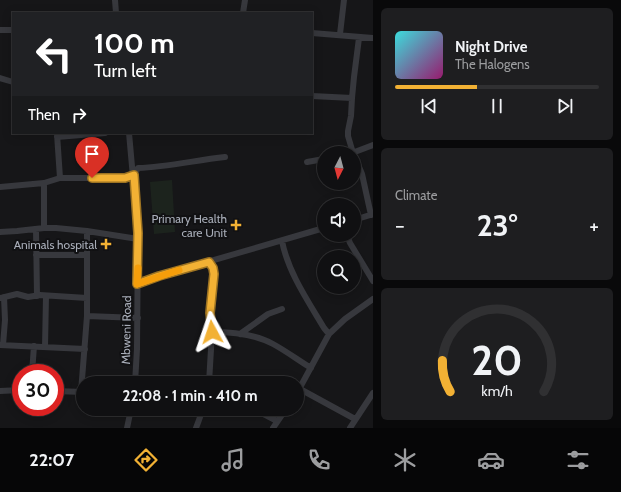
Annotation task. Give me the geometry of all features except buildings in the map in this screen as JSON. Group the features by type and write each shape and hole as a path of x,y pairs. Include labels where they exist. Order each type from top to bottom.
{"street":[{"path":"115,0 116,12"},
{"path":"243,12 245,0"},
{"path":"340,34 344,0"},
{"path":"0,30 12,30"},
{"path":"313,33 340,34 359,38 373,38"},
{"path":"351,146 348,131 351,116 359,38"},
{"path":"0,78 12,82"},
{"path":"313,96 352,98"},
{"path":"60,178 57,135 81,134"},
{"name":"Mbweni Road","path":"130,134 138,239 138,318 135,376"},
{"path":"361,150 373,145"},
{"path":"0,187 44,183 60,178 125,178 134,175 138,168 225,157"},
{"path":"307,162 317,160"},
{"path":"361,172 372,215 361,218"},
{"path":"44,183 44,228"},
{"path":"0,232 44,228 88,231 138,239"},
{"path":"36,229 37,296"},
{"path":"137,284 159,276 317,230"},
{"path":"83,376 87,316 88,231"},
{"path":"282,241 284,252 294,274 324,328 329,334"},
{"path":"350,242 373,281"},
{"path":"36,255 87,255"},
{"path":"209,262 213,268 214,274 210,313 212,332 209,376"},
{"path":"84,349 2,345 4,320 2,297 17,294 28,297 40,295 87,298"},
{"path":"45,347 46,296"},
{"path":"304,381 329,334 350,315 373,299"},
{"path":"240,334 268,314 282,309"},
{"path":"87,316 138,318"},
{"path":"212,332 240,334 273,344 311,368"},
{"path":"33,364 34,346"},
{"path":"0,391 12,390"},
{"path":"64,391 76,392"},
{"path":"304,393 356,419"},
{"path":"350,428 373,393"},
{"path":"127,428 130,416"},
{"path":"196,428 200,416"},
{"path":"267,416 277,421"},
{"path":"273,428 281,416"}],"shaded area":[{"path":"172,180 175,232 154,234 150,182"}],"slow traffic":[{"path":"138,268 137,284 179,270"}],"place":[{"name":"Primary Health care Unit","path":"236,225"},
{"name":"Animals hospital","path":"106,244"}],"route":[{"path":"92,178 125,178 134,175 138,233 137,284 159,276 209,262 213,268 214,274 210,313 212,332"}]}
